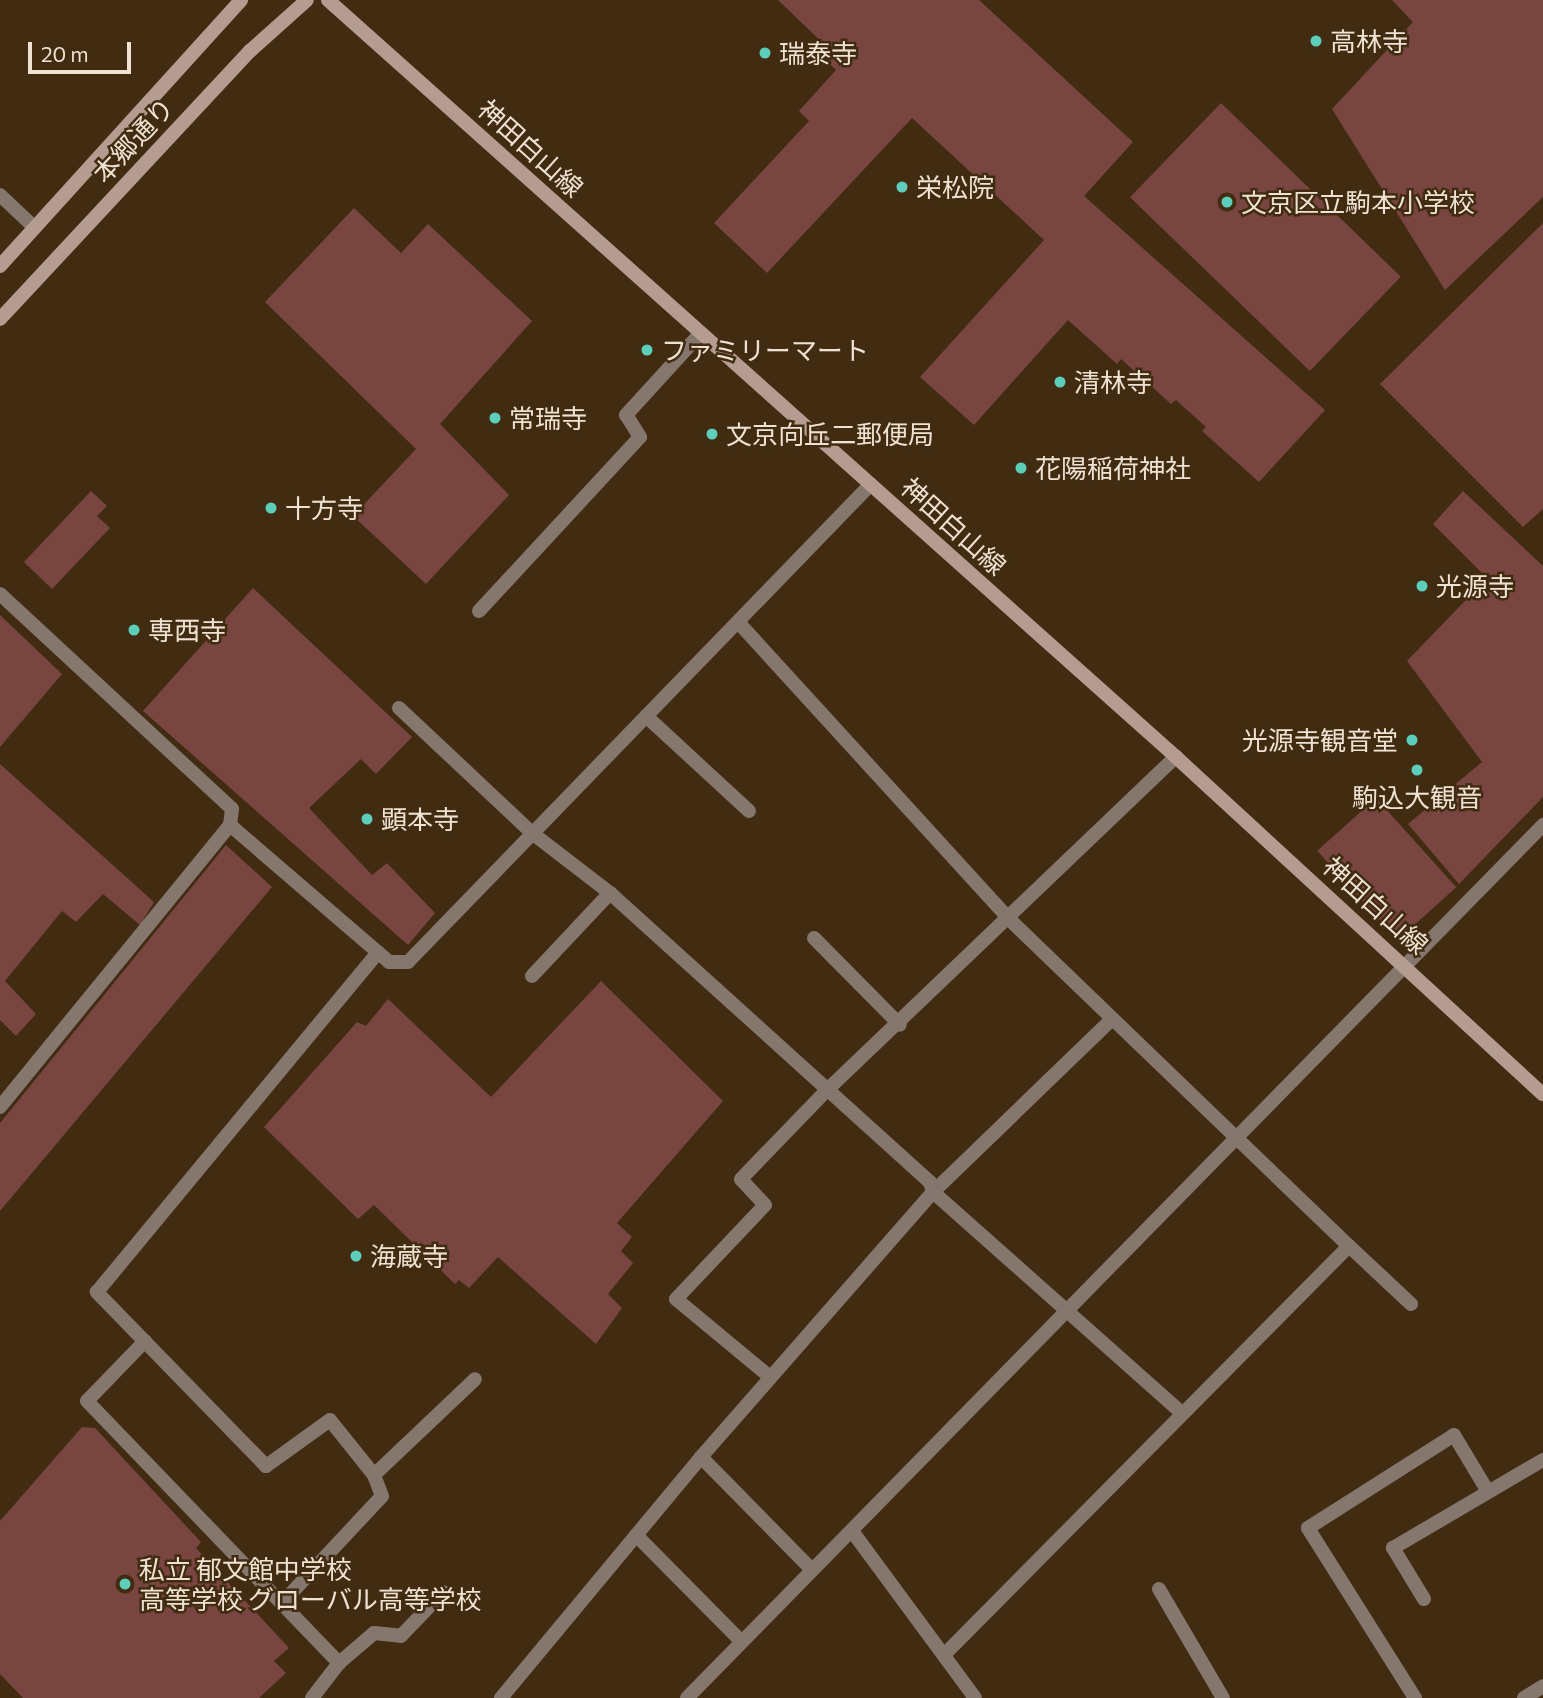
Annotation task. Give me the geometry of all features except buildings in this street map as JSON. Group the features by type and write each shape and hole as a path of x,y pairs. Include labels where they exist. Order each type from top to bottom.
{"main road":[{"name":"本郷通り","path":"0,266 241,0"},
{"name":"本郷通り","path":"0,319 250,51 307,0"},
{"name":"神田白山線","path":"328,0 1176,757 1407,966 1543,1094"}],"street":[{"path":"0,195 34,227"},
{"path":"479,611 640,437 626,415 701,333"},
{"path":"230,825 389,962 408,962 872,484"},
{"path":"0,594 232,809 230,825 0,1107"},
{"path":"737,622 1010,920 1233,1139 1411,1304"},
{"path":"399,708 532,833 610,893 826,1091 930,1182 933,1192 1181,1412"},
{"path":"646,716 749,811"},
{"path":"770,1377 676,1299 765,1206 741,1179 826,1091 900,1025 1176,757"},
{"path":"689,1697 1543,825"},
{"path":"532,976 610,893"},
{"path":"814,938 900,1025"},
{"path":"282,1603 382,1496 374,1475 330,1420 266,1466 97,1292 378,952"},
{"path":"501,1698 701,1457 933,1192 1112,1019"},
{"path":"945,1654 1181,1412 1349,1246"},
{"path":"145,1341 87,1401 339,1663"},
{"path":"374,1475 475,1379"},
{"path":"1415,1698 1308,1528 1454,1435 1487,1490"},
{"path":"701,1457 813,1570"},
{"path":"1424,1599 1393,1548 1487,1490 1543,1460"},
{"path":"852,1531 975,1698"},
{"path":"636,1535 741,1641"},
{"path":"1159,1589 1223,1698"},
{"path":"312,1698 339,1663 374,1633 401,1636 443,1592"},
{"path":"1524,1698 1543,1686"}],"shaded area":[{"path":"778,0 979,0 1133,142 1084,196 1325,410 1259,482 1202,431 1206,427 1176,400 1171,404 1121,359 1117,364 1068,320 974,425 920,377 1044,240 912,118 767,273 714,223 809,121 799,111 836,70 822,56 828,48"},
{"path":"1392,0 1543,0 1543,197 1445,290 1332,109 1413,22"},
{"path":"1221,103 1401,277 1310,371 1130,197"},
{"path":"354,208 401,253 428,224 532,321 440,424 509,495 426,584 353,516 416,449 265,302"},
{"path":"1543,223 1543,509 1523,527 1380,384"},
{"path":"91,491 107,506 97,516 110,528 52,589 24,562"},
{"path":"1463,491 1543,566 1543,797 1459,884 1408,824 1482,762 1407,661 1487,578 1433,524"},
{"path":"253,588 412,737 376,774 361,759 309,808 372,875 387,863 435,913 408,945 143,711"},
{"path":"0,615 62,674 0,747"},
{"path":"0,764 154,902 140,925 103,894 76,922 62,911 5,981 36,1014 16,1036 0,1020"},
{"path":"1376,798 1456,887 1398,940 1317,851"},
{"path":"226,845 272,887 0,1211 0,1123"},
{"path":"601,981 723,1101 617,1223 632,1237 621,1251 633,1263 608,1294 622,1308 596,1344 498,1257 469,1288 459,1280 455,1284 374,1205 358,1219 264,1127 357,1022 366,1026 388,999 491,1097"},
{"name":"私立 郁文館中学校 高等学校 グローバル高等学校","path":"82,1427 95,1428 201,1542 196,1548 289,1648 274,1661 286,1673 259,1698 23,1698 0,1674 0,1521"}],"place":[{"name":"高林寺","path":"1316,41"},
{"name":"瑞泰寺","path":"765,53"},
{"name":"栄松院","path":"902,187"},
{"name":"文京区立駒本小学校","path":"1227,202"},
{"name":"ファミリーマート","path":"647,350"},
{"name":"清林寺","path":"1060,382"},
{"name":"常瑞寺","path":"495,418"},
{"name":"文京向丘二郵便局","path":"712,434"},
{"name":"花陽稲荷神社","path":"1021,468"},
{"name":"十方寺","path":"271,508"},
{"name":"光源寺","path":"1422,586"},
{"name":"専西寺","path":"134,630"},
{"name":"光源寺観音堂","path":"1412,740"},
{"name":"駒込大観音","path":"1417,770"},
{"name":"顕本寺","path":"367,819"},
{"name":"海蔵寺","path":"356,1256"},
{"name":"私立 郁文館中学校 高等学校 グローバル高等学校","path":"125,1584"}]}
